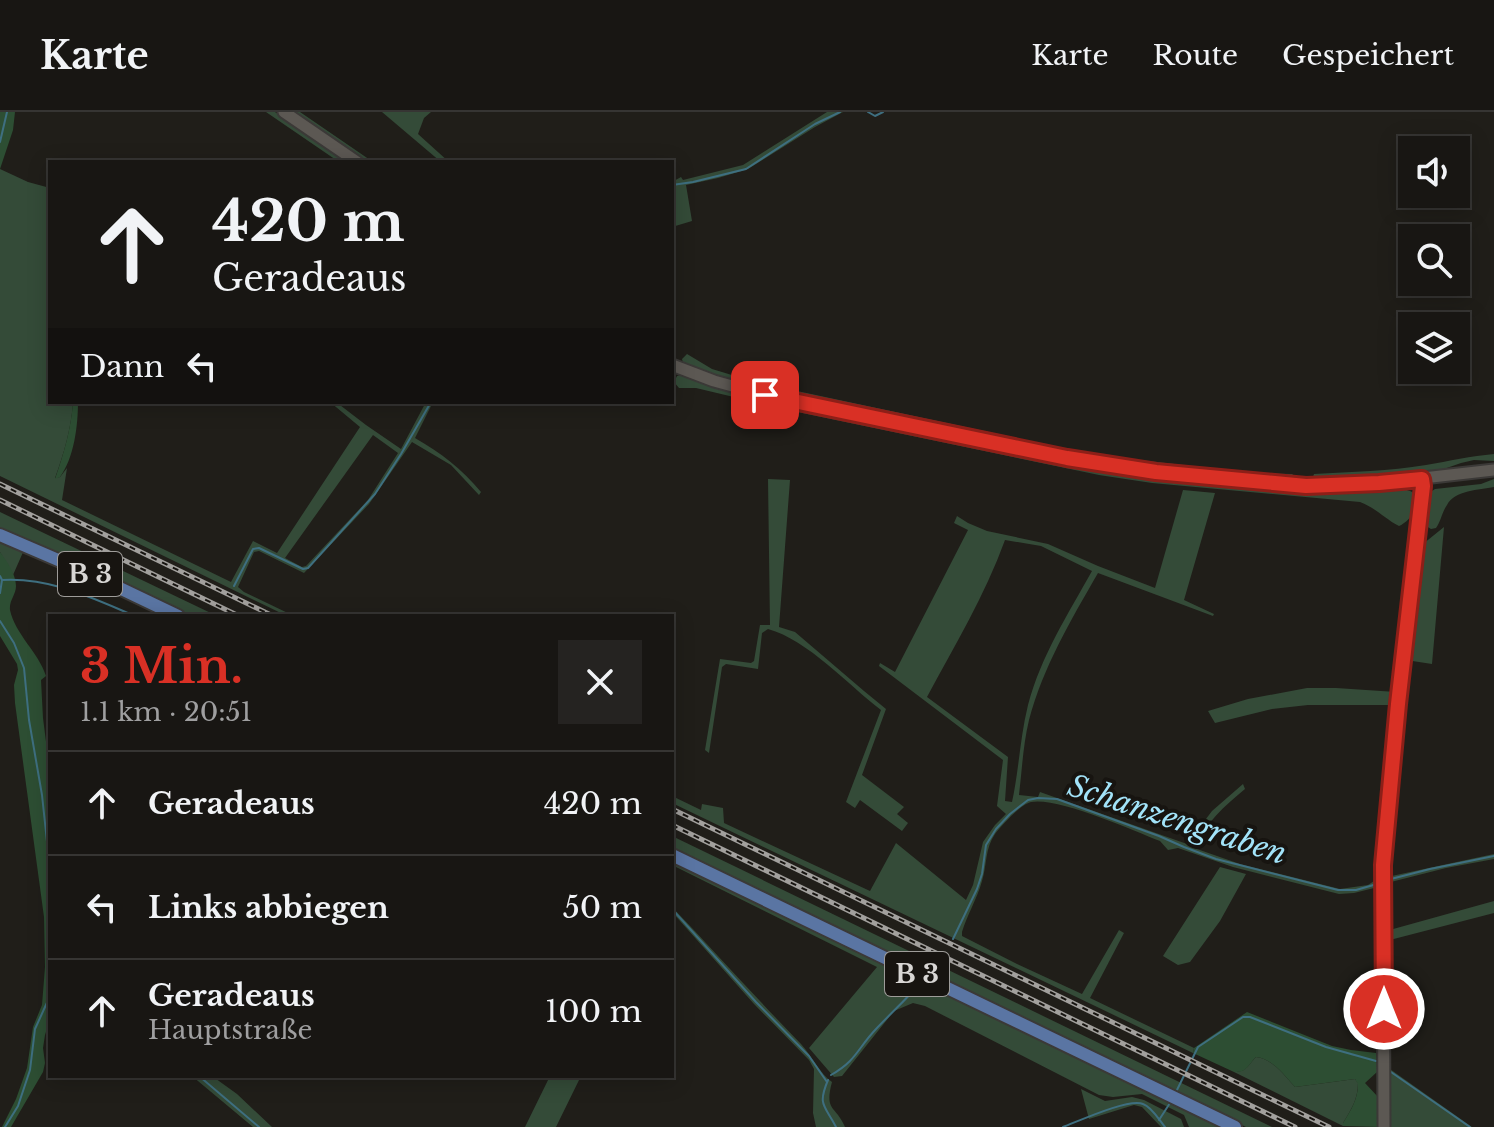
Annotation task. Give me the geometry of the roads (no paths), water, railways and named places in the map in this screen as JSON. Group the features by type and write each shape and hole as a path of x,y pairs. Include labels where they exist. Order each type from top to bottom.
{"main road":[{"name":"B 3","path":"0,535 174,614"},
{"name":"B 3","path":"674,856 1235,1127"}],"street":[{"path":"284,112 354,160"},
{"path":"674,366 765,395 1067,458 1169,474 1306,486 1379,483 1494,470"},
{"path":"1384,1127 1383,865 1422,479"}],"waterway":[{"path":"0,142 7,112"},
{"path":"674,185 746,169 815,124 840,112"},
{"path":"868,112 875,116 883,112"},
{"path":"234,586 253,549 259,548 303,569 308,568 375,494 430,404"},
{"path":"0,576 0,593"},
{"path":"2,580 54,585 130,614"},
{"path":"0,621 14,643 24,668 48,851"},
{"name":"Schanzengraben","path":"953,939 977,889 986,845 1010,814 1028,800 1038,798 1057,799 1216,859 1338,890 1356,890 1377,884"},
{"name":"Schanzengraben","path":"1387,880 1494,856"},
{"path":"674,911 809,1056 827,1082"},
{"name":"Schanzengraben","path":"929,973 936,965"},
{"name":"Schanzengraben","path":"831,1075 852,1059 921,982"},
{"path":"5,1127 18,1106 30,1070 35,1029 48,1000"},
{"path":"1175,1094 1198,1047 1243,1017 1326,1047 1376,1061"},
{"path":"1391,1072 1470,1127"},
{"path":"201,1078 259,1127"},
{"name":"Schanzengraben","path":"828,1080 823,1100 836,1127"},
{"path":"1063,1127 1116,1107 1136,1103 1149,1108 1165,1127"},
{"path":"1159,1120 1170,1103"}],"railway":[{"path":"0,484 269,614"},
{"path":"0,500 235,614"},
{"path":"674,810 1329,1127"},
{"path":"674,826 1295,1127"}]}
